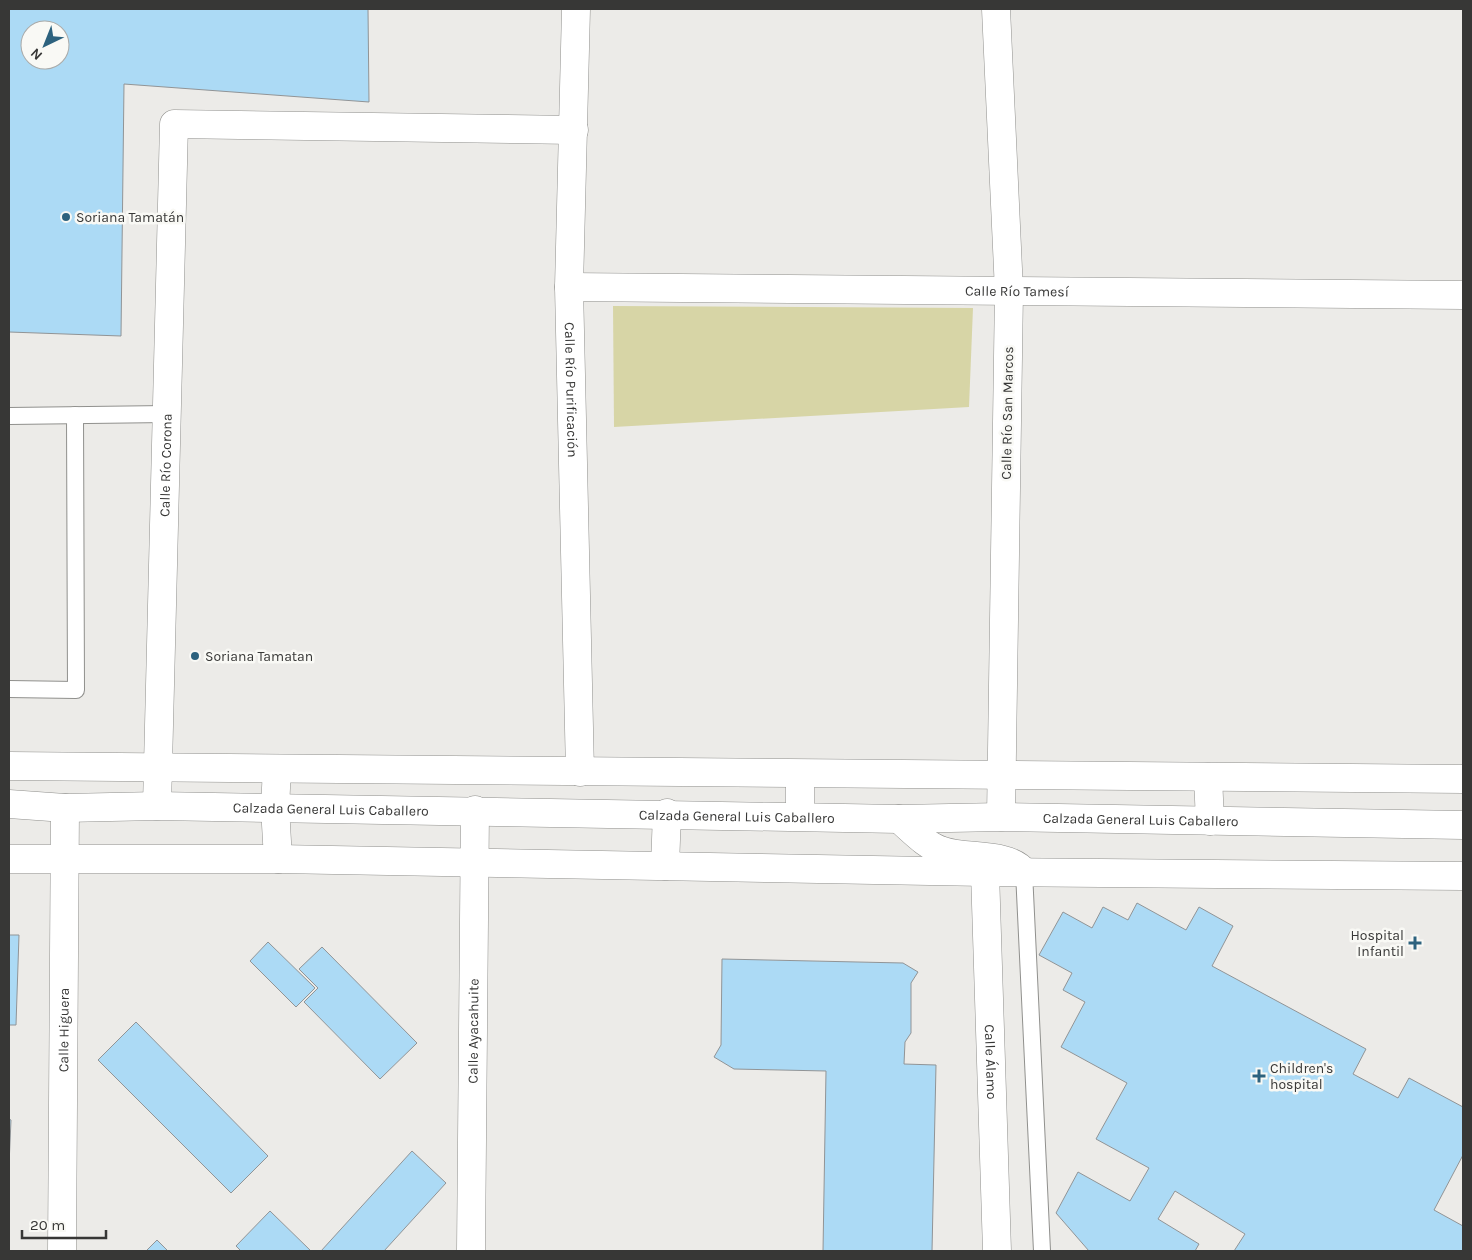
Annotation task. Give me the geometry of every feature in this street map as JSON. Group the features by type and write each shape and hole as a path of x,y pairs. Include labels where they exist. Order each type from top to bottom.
{"street":[{"name":"Calle Río Purificación","path":"576,9 569,287 580,772"},
{"name":"Calle Río San Marcos","path":"996,9 1009,292 1001,816"},
{"name":"Calle Río Corona","path":"157,806 174,124 574,130"},
{"name":"Calle Río Tamesí","path":"569,287 1463,295"},
{"path":"9,766 1463,779"},
{"path":"277,769 275,807 278,859"},
{"path":"800,774 800,816"},
{"path":"1208,777 1210,821"},
{"name":"Calzada General Luis Caballero","path":"9,804 65,808 157,806 275,807 667,813 899,819 1001,816 1463,826"},
{"name":"Calle Higuera","path":"62,1251 65,808"},
{"name":"Calle Ayacahuite","path":"470,1251 475,810"},
{"path":"665,866 667,813"},
{"path":"899,819 924,841 942,851 1008,861 1020,866 1024,872"},
{"path":"9,859 64,861 278,859 985,872 1463,876"},
{"name":"Calle Álamo","path":"985,872 997,1251"}],"lane":[{"path":"9,416 167,414"},
{"path":"9,689 76,690 74,415"},
{"path":"1024,872 1042,1251"}],"shaded area":[{"path":"613,306 973,308 969,407 614,427"}],"building":[{"name":"Soriana Tamatán","path":"9,9 368,9 369,102 124,84 121,336 9,332"},
{"name":"Children's hospital","path":"1137,903 1186,930 1199,907 1233,926 1212,966 1366,1049 1353,1074 1398,1098 1409,1078 1463,1107 1463,1155 1434,1210 1463,1226 1463,1251 1234,1251 1245,1234 1175,1191 1158,1219 1199,1244 1195,1251 1089,1251 1056,1213 1078,1172 1130,1201 1149,1168 1096,1139 1127,1083 1061,1047 1085,1002 1063,990 1072,973 1039,955 1063,912 1092,928 1103,907 1128,920"},
{"path":"9,935 19,935 16,1025 9,1025"},
{"path":"268,942 315,988 296,1007 250,961"},
{"path":"322,947 417,1043 380,1079 304,1002 318,988 299,969"},
{"path":"722,959 903,963 918,972 911,983 911,1033 905,1042 904,1064 936,1065 932,1251 823,1251 826,1071 734,1069 714,1057 721,1045"},
{"path":"136,1022 268,1156 231,1193 98,1060"},
{"path":"9,1119 11,1120 9,1165"},
{"path":"412,1151 446,1183 384,1251 321,1251"},
{"path":"270,1211 311,1251 241,1251 236,1246"},
{"path":"157,1240 168,1251 146,1251"}],"place":[{"name":"Soriana Tamatán","path":"66,217"},
{"name":"Soriana Tamatan","path":"195,656"},
{"name":"Hospital Infantil","path":"1415,943"},
{"name":"Children's hospital","path":"1259,1076"}]}
